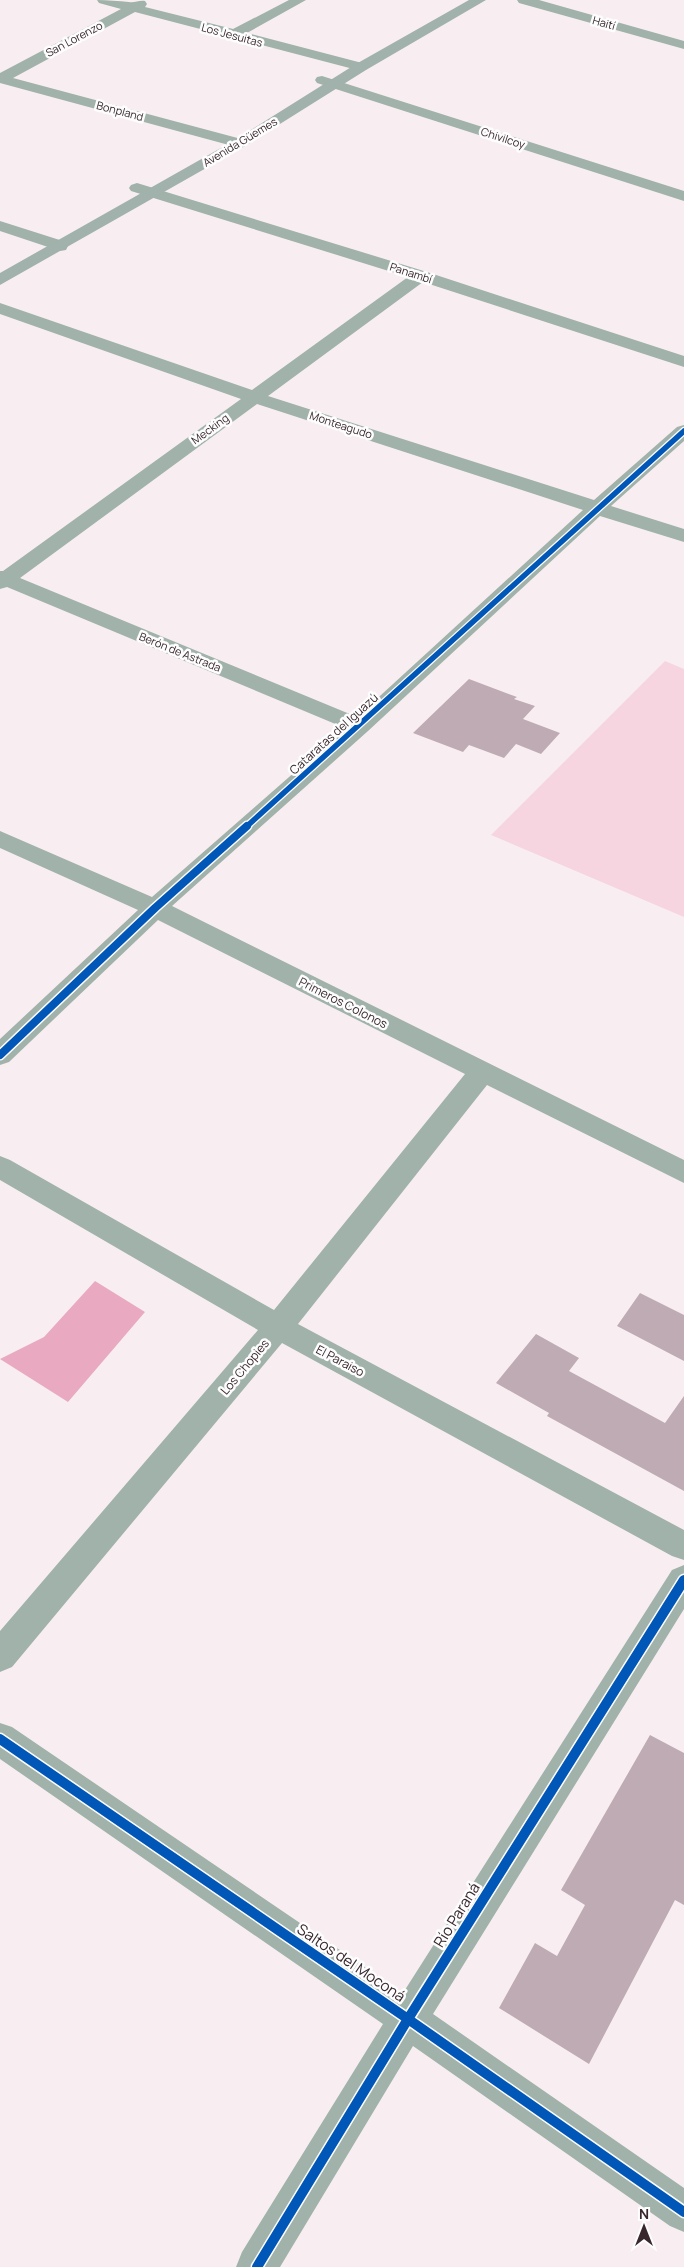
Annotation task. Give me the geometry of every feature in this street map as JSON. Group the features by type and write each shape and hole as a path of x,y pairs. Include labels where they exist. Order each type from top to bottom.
{"main road":[{"name":"Avenida Güemes","path":"0,280 53,244 145,190 223,138 328,82 458,0"},
{"name":"Avenida Güemes","path":"355,66 479,0"},
{"name":"Avenida Güemes","path":"145,190 240,143 328,82"},
{"name":"Avenida Güemes","path":"0,267 53,244"}],"street":[{"name":"Los Jesuitas","path":"104,0 355,66"},
{"name":"San Lorenzo","path":"0,79 148,0"},
{"path":"233,35 299,0"},
{"name":"Haití","path":"524,0 684,45"},
{"name":"Bonpland","path":"0,79 240,143"},
{"name":"Chivilcoy","path":"328,82 684,196"},
{"name":"Panambí","path":"145,190 421,276 684,362"},
{"path":"0,226 53,244"},
{"name":"Mecking","path":"2,580 421,276"},
{"name":"Monteagudo","path":"0,308 254,397 684,536"},
{"name":"Cataratas del Iguazú","path":"0,1055 155,908 360,726 598,507 684,431"},
{"name":"Berón de Astrada","path":"2,580 360,726"},
{"name":"Primeros Colonos","path":"0,839 155,908 684,1172"},
{"name":"Los Chopies","path":"0,1656 278,1327 482,1072"},
{"name":"El Paraiso","path":"0,1167 278,1327 684,1546"},
{"name":"Río Paraná","path":"257,2267 408,2019 684,1580"},
{"name":"Saltos del Moconá","path":"0,1739 408,2019 684,2212"}],"shaded area":[{"path":"665,661 684,669 684,917 491,835"},
{"path":"95,1281 145,1312 68,1402 0,1359 44,1337"}],"building":[{"path":"469,679 517,697 514,699 535,706 523,719 560,733 541,754 516,744 504,758 469,745 463,752 413,733"},
{"path":"640,1293 684,1315 684,1361 617,1326"},
{"path":"536,1334 579,1358 569,1371 665,1423 684,1396 684,1491 547,1416 549,1413 496,1383"},
{"path":"650,1735 684,1753 684,1905 675,1900 589,2064 499,2008 535,1943 557,1956 585,1905 561,1890"}],"cycle path":[{"path":"0,1055 155,908 360,726 598,507 684,431"},
{"path":"257,2267 408,2019 684,1580"},
{"path":"0,1739 408,2019 684,2212"}]}
